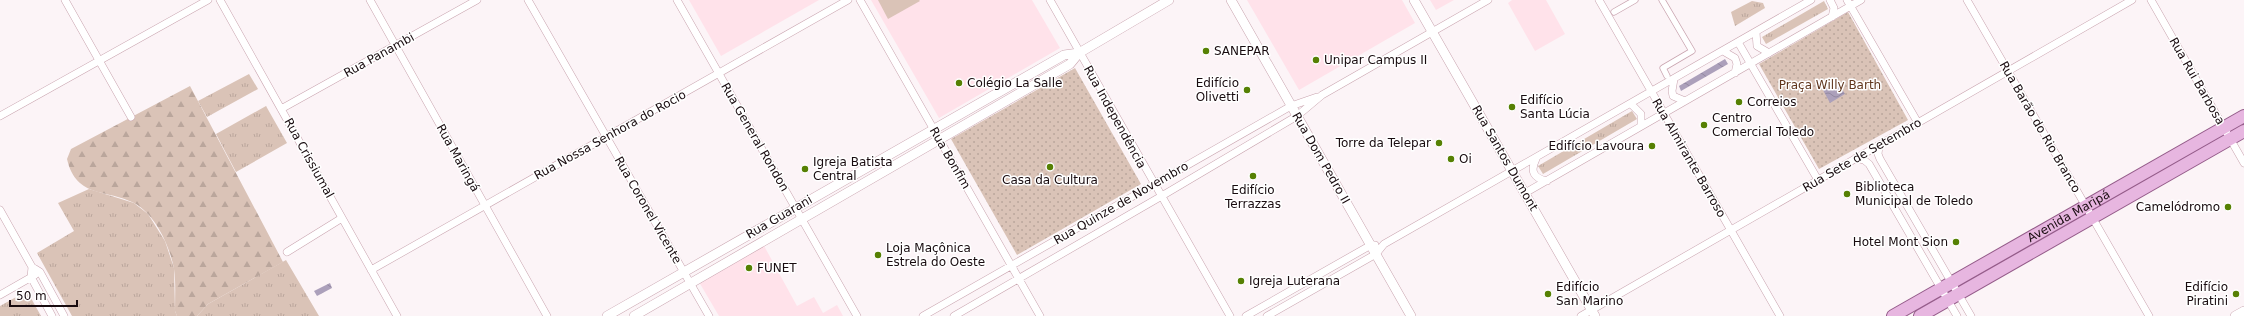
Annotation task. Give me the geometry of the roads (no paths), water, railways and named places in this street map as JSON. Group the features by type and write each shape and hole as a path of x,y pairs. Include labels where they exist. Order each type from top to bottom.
{"main road":[{"name":"Avenida Maripá","path":"1893,316 2244,116"},
{"name":"Avenida Maripá","path":"1925,313 2244,131"},
{"path":"2105,195 2103,201 2106,206 2112,207"},
{"path":"2069,216 2074,217 2077,223 2076,227"},
{"path":"1970,272 1967,278 1970,282 1976,284"},
{"path":"1923,299 1928,301 1931,306 1925,313"}],"street":[{"path":"65,0 131,117"},
{"path":"0,116 208,0"},
{"name":"Rua Crissiumal","path":"220,0 397,316"},
{"name":"Rua Maringá","path":"370,0 547,316"},
{"name":"Rua Panambi","path":"281,109 477,0"},
{"name":"Rua Coronel Vicente","path":"528,0 709,316"},
{"name":"Rua General Rondon","path":"677,0 857,316"},
{"name":"Rua Nossa Senhora do Rocio","path":"371,270 848,0"},
{"name":"Rua Bonfim","path":"860,0 1040,316"},
{"name":"Rua Independência","path":"1050,0 1160,197 1230,316"},
{"name":"Rua Guarani","path":"607,316 933,129 1064,56 1079,53 1168,0"},
{"name":"Rua Dom Pedro II","path":"1231,0 1411,316"},
{"name":"Rua Santos Dumont","path":"1414,0 1593,313"},
{"name":"Rua Quinze de Novembro","path":"954,316 1297,116 1322,95 1488,0"},
{"name":"Rua Almirante Barroso","path":"1599,0 1780,316"},
{"path":"1614,12 1635,0"},
{"path":"1662,0 1692,51 1663,68 1670,78 1673,96 1685,101"},
{"path":"1267,316 1376,254 1384,244 1652,92 1670,78 1722,51 1812,0"},
{"path":"1830,0 1834,8 1832,17"},
{"path":"1525,193 1832,17 1849,3 1861,0"},
{"name":"Rua Barão do Rio Branco","path":"1967,0 2149,316"},
{"name":"Rua Sete de Setembro","path":"1581,316 1593,313 1731,230 2132,0"},
{"name":"Rua Rui Barbosa","path":"2151,0 2244,163"},
{"path":"1849,3 1918,123"},
{"path":"1756,32 1757,46 1769,53"},
{"path":"1738,42 1818,180"},
{"path":"1722,51 1735,58 1737,64 1735,72"},
{"name":"Rua Guarani","path":"634,316 1070,64 1079,53"},
{"name":"Rua Quinze de Novembro","path":"922,316 1291,106 1322,95"},
{"path":"1631,104 1641,114 1641,126"},
{"path":"1879,146 1878,154 1883,164 1938,259 1946,286 1953,297 1958,316 1964,313 1970,315"},
{"path":"1856,158 1864,160 1872,170 1927,265 1970,315"},
{"path":"1536,159 1532,168 1533,174 1540,179 1547,181"},
{"path":"1872,170 1875,165 1883,164"},
{"path":"0,210 32,266 40,272 64,316"},
{"path":"286,252 342,218"},
{"path":"1246,316 1371,245 1384,244"},
{"path":"1927,265 1931,268 1937,268 1938,259"},
{"path":"32,266 31,277 52,316"},
{"path":"0,295 40,272"},
{"path":"2235,316 2244,311"}],"water":[{"path":"1725,59 1728,64 1681,91 1679,86"},
{"path":"1837,81 1845,94 1830,103 1823,90"},
{"path":"330,283 332,288 317,296 314,291"}],"place":[{"name":"SANEPAR","path":"1206,51"},
{"name":"Unipar Campus II","path":"1316,60"},
{"name":"Colégio La Salle","path":"959,83"},
{"name":"Edifício Olivetti","path":"1247,90"},
{"name":"Correios","path":"1739,102"},
{"name":"Edifício Santa Lúcia","path":"1512,107"},
{"name":"Centro Comercial Toledo","path":"1704,125"},
{"name":"Torre da Telepar","path":"1439,143"},
{"name":"Edifício Lavoura","path":"1652,146"},
{"name":"Oi","path":"1451,159"},
{"name":"Casa da Cultura","path":"1050,167"},
{"name":"Igreja Batista Central","path":"805,169"},
{"name":"Edifício Terrazzas","path":"1253,176"},
{"name":"Biblioteca Municipal de Toledo","path":"1847,194"},
{"name":"Camelódromo","path":"2228,207"},
{"name":"Hotel Mont Sion","path":"1956,242"},
{"name":"Loja Maçônica Estrela do Oeste","path":"878,255"},
{"name":"FUNET","path":"749,268"},
{"name":"Igreja Luterana","path":"1241,281"},
{"name":"Edifício San Marino","path":"1548,294"},
{"name":"Edifício Piratini","path":"2236,294"}],"park label":[{"name":"Praça Willy Barth","path":"1830,85"}]}
